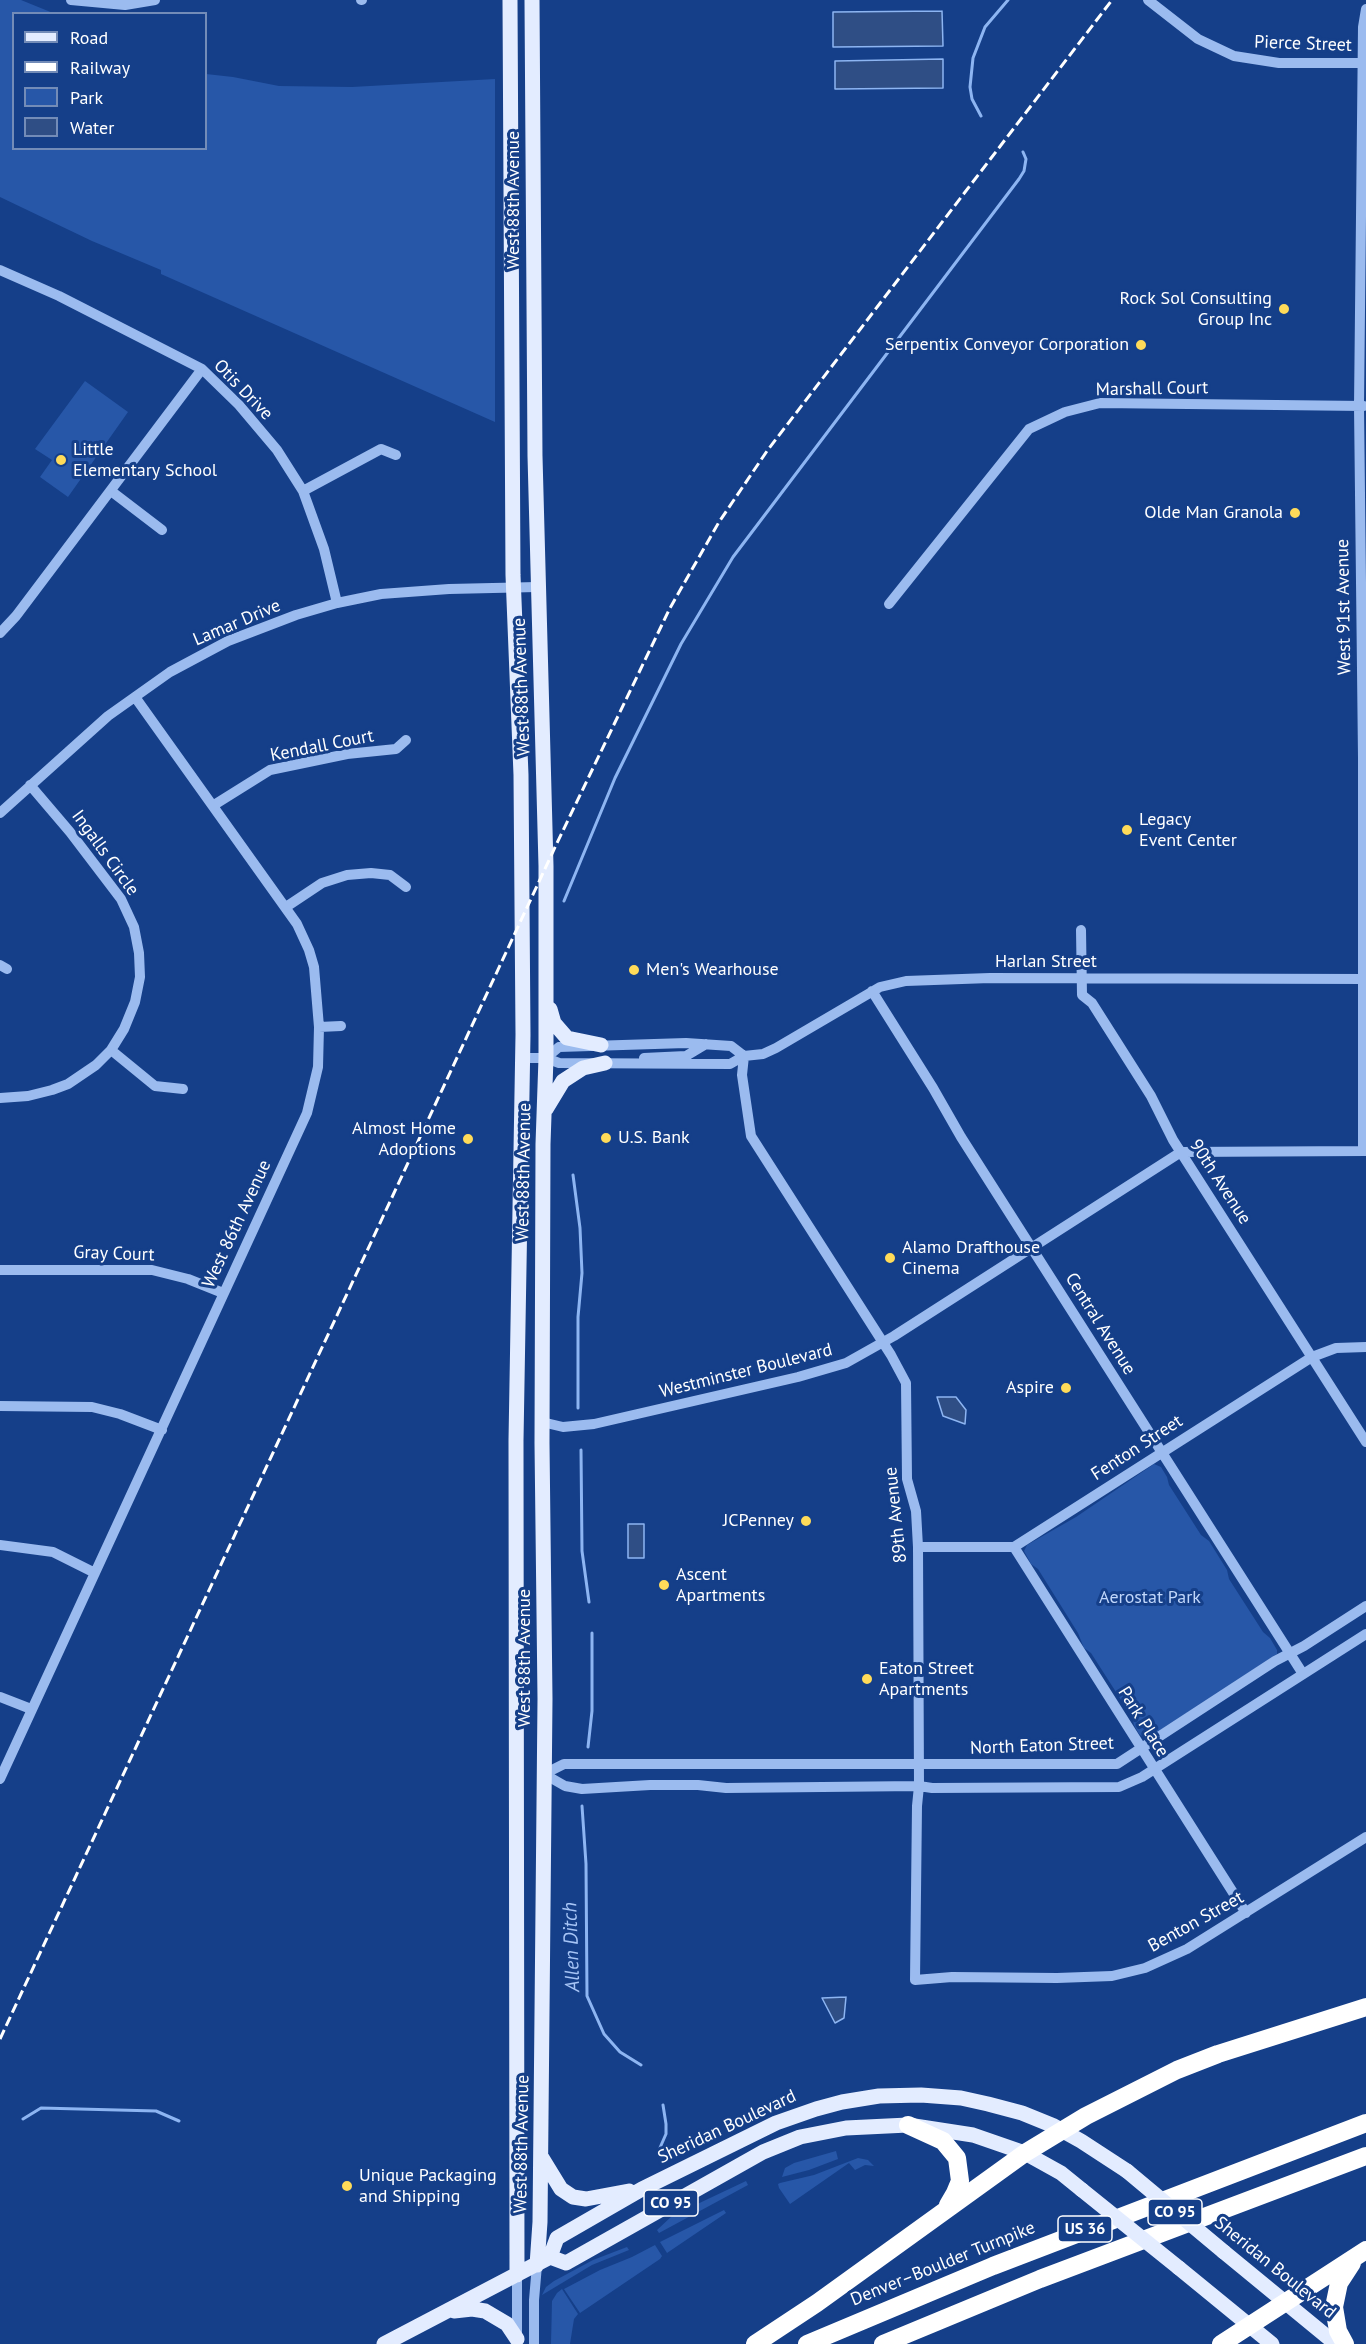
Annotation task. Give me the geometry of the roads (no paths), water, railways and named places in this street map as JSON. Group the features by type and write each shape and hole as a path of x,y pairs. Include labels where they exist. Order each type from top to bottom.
{"highway":[{"path":"755,2344 817,2303 1025,2153 1087,2115 1177,2070 1239,2046 1366,2007"},
{"path":"1301,2026 1366,2012"},
{"name":"Denver–Boulder Turnpike","path":"807,2344 1013,2258 1366,2123"},
{"path":"909,2125 943,2141 957,2158 960,2175 958,2187 952,2199 938,2215"},
{"path":"833,2344 1094,2236 1366,2134"},
{"path":"883,2344 1040,2279 1366,2156"},
{"name":"US 36","path":"911,2344 1038,2292 1366,2168"},
{"path":"1221,2344 1363,2252"},
{"path":"1344,2344 1336,2325 1335,2299 1343,2276 1363,2252"}],"main road":[{"name":"West 88th Avenue","path":"510,0 514,587 521,775 523,1058 516,1440 517,2275"},
{"name":"West 88th Avenue","path":"532,0 537,587 546,820 542,1422 545,1617 540,2222 544,2261"},
{"path":"546,999 554,1023 567,1038 601,1045"},
{"path":"544,1112 563,1081 583,1068 605,1063"},
{"name":"Sheridan Boulevard","path":"544,2261 557,2238 642,2188 782,2121 816,2109 866,2098 921,2095 961,2098 1022,2113 1063,2131 1127,2171 1336,2344"},
{"name":"Sheridan Boulevard","path":"384,2344 544,2261 566,2263 747,2159 782,2143 809,2134 846,2128 909,2125 962,2133 1025,2153 1046,2164 1082,2190 1272,2344"},
{"path":"541,2156 561,2189 575,2197 586,2199 642,2188"},
{"path":"445,2312 472,2309 485,2311 507,2324 517,2341"}],"street":[{"path":"71,0 125,5 155,0"},
{"name":"Pierce Street","path":"1148,0 1198,39 1234,56 1279,63 1365,63"},
{"name":"West 91st Avenue","path":"1365,1151 1363,406 1365,63 1363,27 1366,9"},
{"name":"Otis Drive","path":"0,270 59,296 201,369 239,405 277,450 303,491 324,549 337,603"},
{"path":"0,633 16,616 201,369"},
{"name":"Marshall Court","path":"889,604 1029,429 1065,412 1100,403 1363,406"},
{"path":"303,491 381,449 396,455"},
{"path":"111,491 162,530"},
{"name":"Lamar Drive","path":"0,813 108,716 170,672 228,641 296,615 337,603 381,594 537,587"},
{"name":"West 86th Avenue","path":"0,1779 307,1113 318,1067 319,1027 316,984 311,958 297,924 135,697"},
{"name":"Kendall Court","path":"214,805 270,770 347,753 396,749 406,740"},
{"name":"Ingalls Circle","path":"0,1098 40,1094 68,1084 96,1065 111,1050 124,1029 138,991 140,964 134,927 115,891 70,832 30,785"},
{"path":"286,907 322,883 347,875 371,873 390,875 406,887"},
{"name":"90th Avenue","path":"1081,930 1083,995 1092,1003 1151,1096 1173,1140 1366,1442"},
{"name":"Harlan Street","path":"523,1058 546,1058 559,1063 730,1064 744,1056 763,1054 776,1048 872,991 906,981 1081,978 1365,979"},
{"name":"Central Avenue","path":"872,991 1031,1247 1304,1674"},
{"path":"319,1027 341,1026"},
{"path":"624,1063 649,1056 686,1056 706,1044"},
{"name":"Harlan Street","path":"546,1058 559,1047 601,1045 706,1044 731,1046 744,1056"},
{"path":"111,1050 155,1086 183,1089"},
{"name":"89th Avenue","path":"744,1056 742,1075 751,1136 906,1383 907,1479 916,1511 918,1547 919,1786 915,1980"},
{"path":"1181,1152 1365,1151"},
{"name":"Westminster Boulevard","path":"542,1422 563,1427 594,1424 846,1363 883,1343 1181,1152"},
{"name":"Gray Court","path":"0,1270 152,1270 188,1279 223,1293"},
{"name":"Fenton Street","path":"1014,1546 1312,1357 1336,1348 1366,1347"},
{"path":"0,1406 92,1407 120,1414 162,1430"},
{"path":"0,1545 37,1548 53,1552 95,1573"},
{"path":"918,1547 1014,1546"},
{"name":"Park Place","path":"1014,1546 1246,1913"},
{"name":"North Eaton Street","path":"544,1774 564,1764 1111,1765 1121,1762 1366,1606"},
{"path":"544,1774 565,1786 582,1789 650,1785 726,1788 1112,1787 1131,1783 1366,1634"},
{"path":"0,1697 31,1709"},
{"name":"Benton Street","path":"915,1980 951,1977 1113,1976 1145,1968 1166,1959 1246,1913 1366,1838"},
{"name":"West 88th Avenue","path":"534,2344 534,2300 544,2261"},
{"name":"West 88th Avenue","path":"517,2275 517,2341"}],"water":[{"path":"942,11 943,46 833,47 833,12"},
{"path":"943,59 943,88 835,89 835,61"},
{"path":"937,1397 956,1397 966,1410 965,1424 943,1416"},
{"name":"Ascent Apartments","path":"628,1524 644,1524 644,1558 628,1558"},
{"path":"846,1997 844,2018 835,2023 822,1998"}],"waterway":[{"path":"981,116 972,99 970,87 973,58 985,27 1008,0"},
{"path":"564,901 615,778 681,644 733,557 1019,179 1024,171 1026,159 1023,152"},
{"path":"573,1175 580,1228 582,1273 578,1317 578,1408"},
{"path":"581,1450 582,1551 589,1602"},
{"path":"588,1747 592,1711 592,1633"},
{"name":"Allen Ditch","path":"582,1806 586,1864 587,1996 604,2034 620,2052 641,2065"},
{"name":"Allen Ditch","path":"659,2150 666,2134 663,2105"},
{"path":"23,2119 41,2108 156,2111 179,2121"}],"railway":[{"path":"0,2039 557,843 670,608 719,522 767,451 1112,0"}],"place":[{"name":"Rock Sol Consulting Group Inc","path":"1284,309"},
{"name":"Serpentix Conveyor Corporation","path":"1141,345"},
{"name":"Little Elementary School","path":"61,460"},
{"name":"Olde Man Granola","path":"1295,513"},
{"name":"Legacy Event Center","path":"1127,830"},
{"name":"Men's Wearhouse","path":"634,970"},
{"name":"U.S. Bank","path":"606,1138"},
{"name":"Almost Home Adoptions","path":"468,1139"},
{"name":"Alamo Drafthouse Cinema","path":"890,1258"},
{"name":"Aspire","path":"1066,1388"},
{"name":"JCPenney","path":"806,1521"},
{"name":"Ascent Apartments","path":"664,1585"},
{"name":"Eaton Street Apartments","path":"867,1679"},
{"name":"Unique Packaging and Shipping","path":"347,2186"}],"park label":[{"name":"Aerostat Park","path":"1150,1598"}]}
